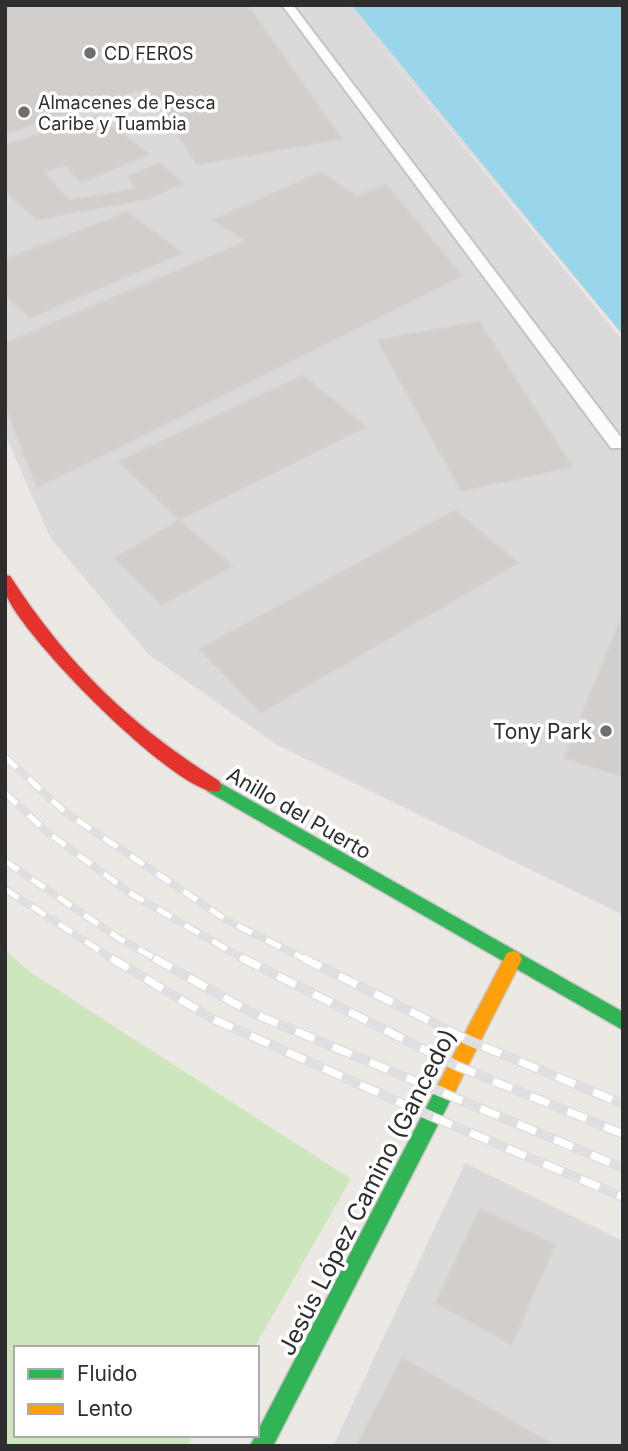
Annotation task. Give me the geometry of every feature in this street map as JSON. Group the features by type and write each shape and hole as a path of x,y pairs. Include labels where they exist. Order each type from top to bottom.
{"main road":[{"name":"Anillo del Puerto","path":"5,580 36,630 72,676 104,708 145,742 191,774 623,1022"},
{"name":"Jesús López Camino (Gancedo)","path":"261,1446 513,959"}],"lane":[{"path":"287,5 617,444"}],"shaded area":[{"path":"5,5 351,5 623,335 623,915 277,745 148,654 50,537 5,434"},
{"path":"465,1163 623,1241 623,1446 333,1446"}],"green space":[{"path":"5,950 30,972 351,1179 255,1346 14,1346 14,1437 193,1437 186,1446 5,1446"}],"water":[{"path":"351,5 623,5 623,335 387,48"}],"pier":[{"path":"347,5 623,336 623,338 620,337"}],"building":[{"path":"5,5 248,5 342,139 197,165 147,88 5,134"},
{"path":"97,115 150,154 81,183 64,165 44,172 70,200 136,189 128,176 160,163 184,183 149,199 36,220 5,191 5,145"},
{"path":"321,172 357,196 386,184 463,276 37,488 5,406 5,343 246,241 212,220"},
{"path":"128,212 183,253 30,318 5,295 5,259"},
{"path":"479,321 573,467 461,491 377,340"},
{"path":"303,375 367,427 179,520 118,461"},
{"path":"455,510 519,563 261,713 199,649"},
{"path":"179,520 233,566 162,605 114,558"},
{"path":"623,613 623,777 564,758"},
{"path":"480,1208 555,1245 512,1345 435,1303"},
{"path":"402,1357 556,1446 356,1446"}],"railway":[{"path":"5,757 65,812 228,921 307,960"},
{"path":"5,793 47,832 130,893 245,960"},
{"path":"5,861 120,939 158,960"},
{"path":"5,889 114,960"},
{"path":"111,958 213,1019 433,1117 623,1197"},
{"path":"154,958 250,1012 623,1168"},
{"path":"242,958 457,1066 623,1134"},
{"path":"303,958 470,1041 623,1104"}],"traffic: fast":[{"path":"213,786 623,1022"},
{"path":"261,1446 447,1087"}],"traffic: slow":[{"path":"447,1087 513,959"}],"traffic: jam":[{"path":"5,580 47,642 96,696 152,744 213,786"}],"place":[{"name":"CD FEROS","path":"90,53"},
{"name":"Almacenes de Pesca Caribe y Tuambia","path":"24,112"},
{"name":"Tony Park","path":"606,731"}]}
